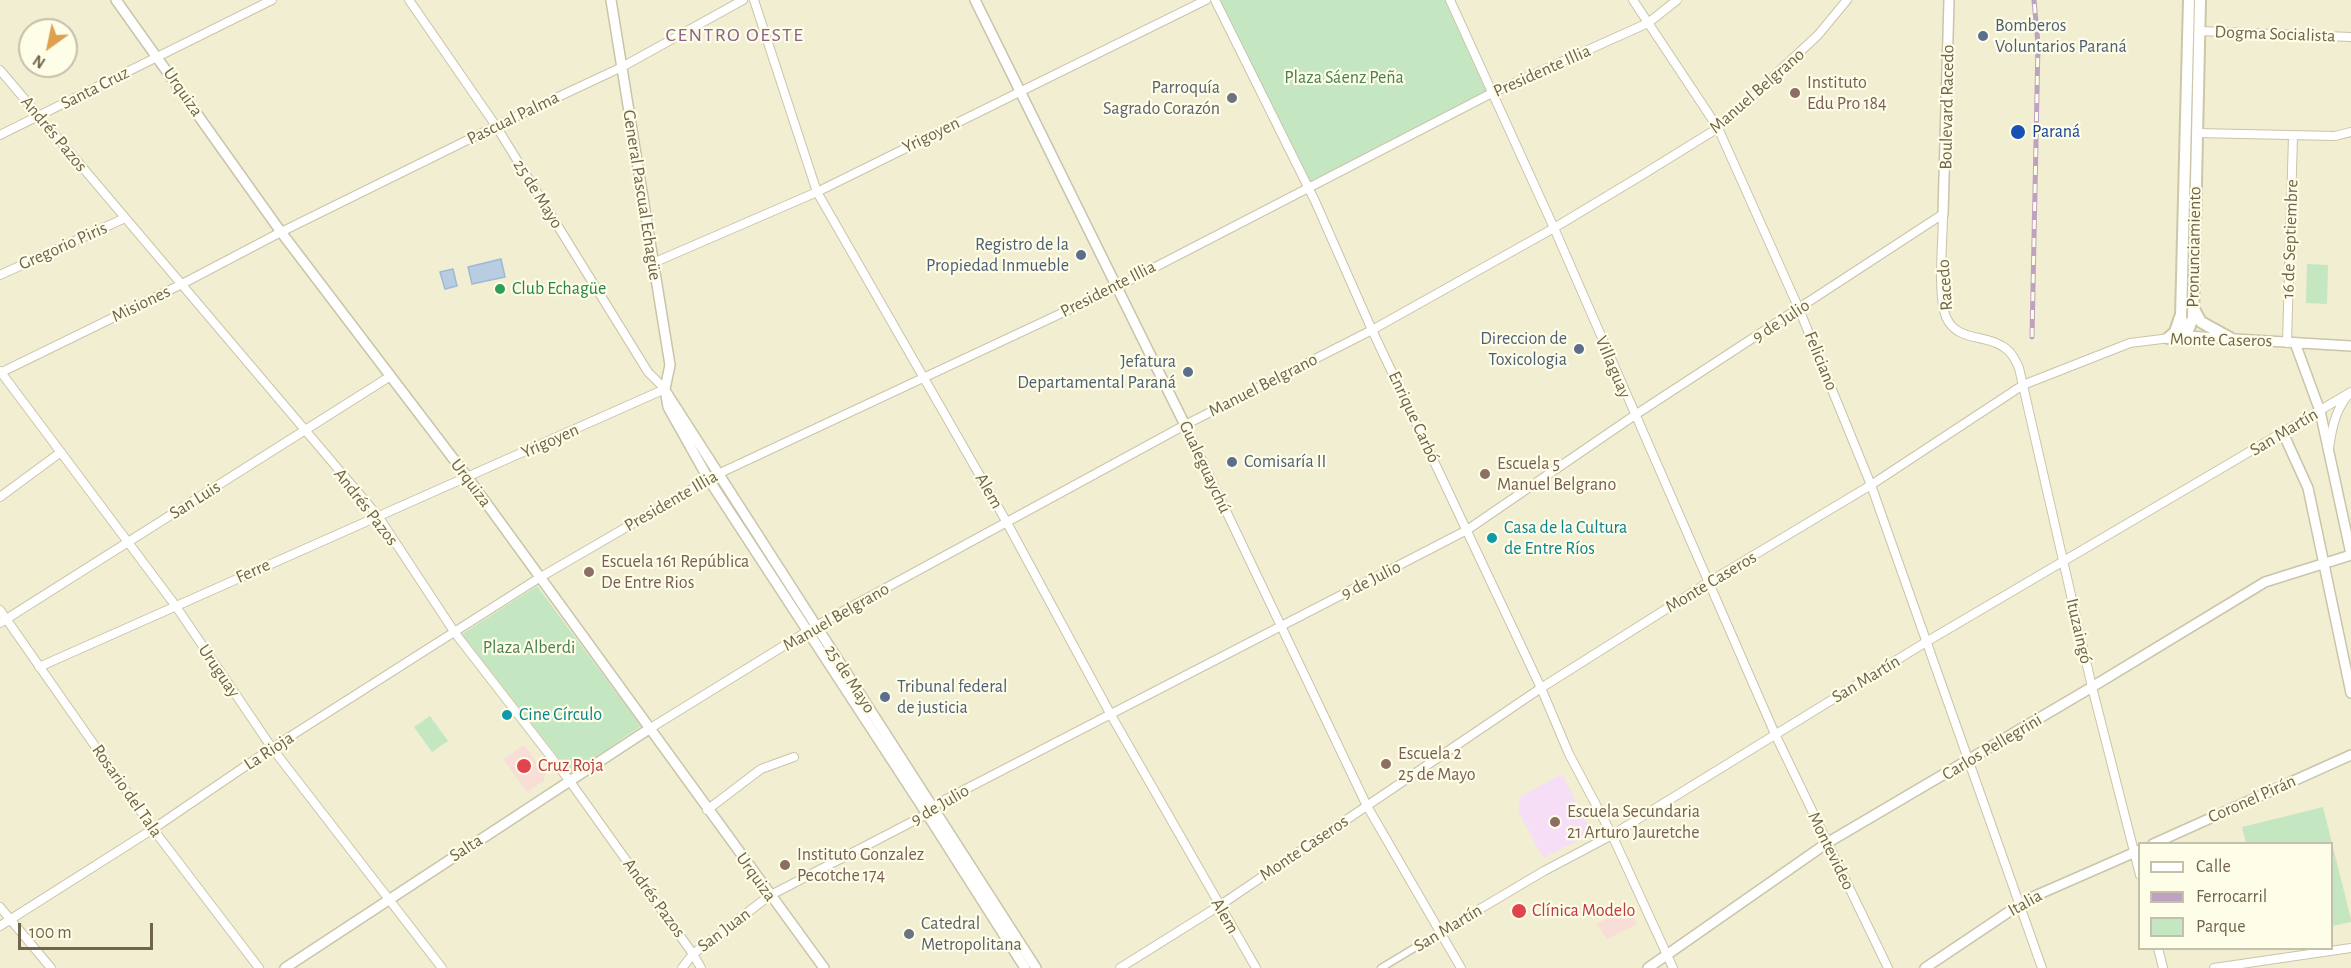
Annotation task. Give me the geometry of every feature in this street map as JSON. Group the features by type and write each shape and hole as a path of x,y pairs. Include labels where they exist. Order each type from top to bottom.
{"main road":[{"name":"Pronunciamiento","path":"2186,336 2181,317 2189,0"},
{"name":"Pronunciamiento","path":"2186,336 2193,318 2200,0"},
{"path":"2193,306 2201,322 2230,338"},
{"path":"2168,338 2175,332 2181,317"}],"street":[{"name":"Urquiza","path":"116,0 281,232 468,478 824,968"},
{"name":"Santa Cruz","path":"0,135 272,0"},
{"name":"25 de Mayo","path":"409,0 496,126 648,372 665,389 714,477 930,810 1036,968"},
{"name":"General Pascual Echagüe","path":"610,0 670,365 665,389"},
{"name":"Pascual Palma","path":"281,232 622,67 742,0"},
{"name":"Alem","path":"754,0 817,192 1006,522 1111,715 1256,968"},
{"name":"Gualeguaychú","path":"975,0 1118,285 1367,806 1461,968"},
{"name":"Yrigoyen","path":"653,262 817,192 1206,0"},
{"name":"Enrique Carbó","path":"1215,0 1308,189 1541,688 1569,754 1611,835 1673,968"},
{"name":"Villaguay","path":"1450,0 1554,228 1775,734"},
{"name":"Feliciano","path":"1633,0 1718,128 1799,309 1871,485 2042,968"},
{"name":"Presidente Illia","path":"539,578 714,477 1118,285 1492,93 1648,22 1677,0"},
{"name":"Manuel Belgrano","path":"649,729 812,629 1185,425 1372,330 1554,228 1718,128 1818,35 1847,0"},
{"name":"Boulevard Racedo","path":"1943,214 1949,0"},
{"name":"Dogma Socialista","path":"2199,31 2351,37"},
{"name":"Andrés Pazos","path":"0,70 378,516 455,633 569,780 701,968"},
{"path":"2197,133 2335,136 2351,132"},
{"name":"16 de Septiembre","path":"2291,343 2293,136"},
{"name":"9 de Julio","path":"770,896 1467,530 1635,415 1943,214"},
{"name":"Racedo","path":"1943,214 1942,296 1946,318 1964,335 2002,345 2013,356 2023,385"},
{"name":"Gregorio Piris","path":"0,274 125,218"},
{"name":"Misiones","path":"0,372 182,284 281,232"},
{"name":"Monte Caseros","path":"1119,968 1219,906 1541,688 1709,582 1871,485 2023,385 2130,343 2168,338 2186,336 2351,346"},
{"path":"2291,343 2313,388 2351,554"},
{"name":"Uruguay","path":"0,372 175,605 272,748 442,968"},
{"name":"San Luis","path":"3,621 389,377"},
{"name":"Ituzaingó","path":"2023,385 2092,687 2137,851"},
{"name":"Yrigoyen","path":"468,478 665,389"},
{"path":"2329,452 2332,429 2338,410 2351,392"},
{"name":"San Martín","path":"1381,968 1544,871 1611,835 1926,642 2351,392"},
{"path":"2283,433 2308,488 2351,693"},
{"path":"0,497 61,452"},
{"name":"Ferre","path":"39,667 175,605 468,478"},
{"name":"Carlos Pellegrini","path":"1648,968 1827,843 2265,582 2351,554"},
{"name":"La Rioja","path":"0,926 153,829 272,748 539,578"},
{"name":"Rosario del Tala","path":"0,610 3,621 39,667 153,829 259,968"},
{"name":"Salta","path":"285,968 649,729"},
{"name":"Montevideo","path":"1775,734 1888,968"},
{"name":"Coronel Pirán","path":"2155,842 2351,756"},
{"path":"707,810 762,769 794,757"},
{"name":"25 de Mayo","path":"930,810 1025,968"},
{"name":"Italia","path":"1924,968 2019,904 2137,851"},
{"name":"San Juan","path":"682,968 693,954 770,896"},
{"path":"0,907 51,968"},
{"path":"2214,968 2351,948"},
{"path":"2158,950 2163,968"}],"shaded area":[{"path":"0,0 2351,0 2351,968 0,968"},
{"name":"Cruz Roja","path":"524,745 545,773 544,781 527,792 503,759"},
{"name":"Escuela Secundaria 21 Arturo Jauretche","path":"1562,774 1592,833 1543,858 1518,811 1521,796"},
{"path":"1629,907 1637,924 1607,939 1597,924"}],"green space":[{"name":"Plaza Sáenz Peña","path":"1220,0 1447,0 1489,92 1304,185"},
{"path":"2307,264 2328,265 2327,304 2306,303"},
{"name":"Plaza Alberdi","path":"537,586 641,726 571,774 462,634"},
{"path":"430,716 448,741 432,752 414,727"},
{"path":"2323,807 2332,842 2246,842 2242,827"},
{"path":"2333,847 2351,919 2351,922 2333,926"}],"water":[{"path":"501,259 505,277 472,284 468,267"},
{"path":"453,269 457,286 445,289 440,272"}],"railway":[{"path":"2032,337 2038,44 2034,0"}],"place":[{"name":"Bomberos Voluntarios Paraná","path":"1983,36"},
{"name":"Instituto Edu Pro 184","path":"1795,93"},
{"name":"Parroquía Sagrado Corazón","path":"1232,98"},
{"name":"Paraná","path":"2018,132"},
{"name":"Registro de la Propiedad Inmueble","path":"1081,255"},
{"name":"Club Echagüe","path":"500,289"},
{"name":"Direccion de Toxicologia","path":"1579,349"},
{"name":"Jefatura Departamental Paraná","path":"1188,372"},
{"name":"Comisaría II","path":"1232,462"},
{"name":"Escuela 5 Manuel Belgrano","path":"1485,474"},
{"name":"Casa de la Cultura de Entre Ríos","path":"1492,538"},
{"name":"Escuela 161 República De Entre Rios","path":"589,572"},
{"name":"Tribunal federal de justicia","path":"885,697"},
{"name":"Cine Círculo","path":"507,715"},
{"name":"Escuela 2 25 de Mayo","path":"1386,764"},
{"name":"Cruz Roja","path":"524,766"},
{"name":"Escuela Secundaria 21 Arturo Jauretche","path":"1555,822"},
{"name":"Instituto Gonzalez Pecotche 174","path":"785,865"},
{"name":"Clínica Modelo","path":"1519,911"},
{"name":"Catedral Metropolitana","path":"909,934"}],"district":[{"name":"CENTRO OESTE","path":"735,35"}]}
